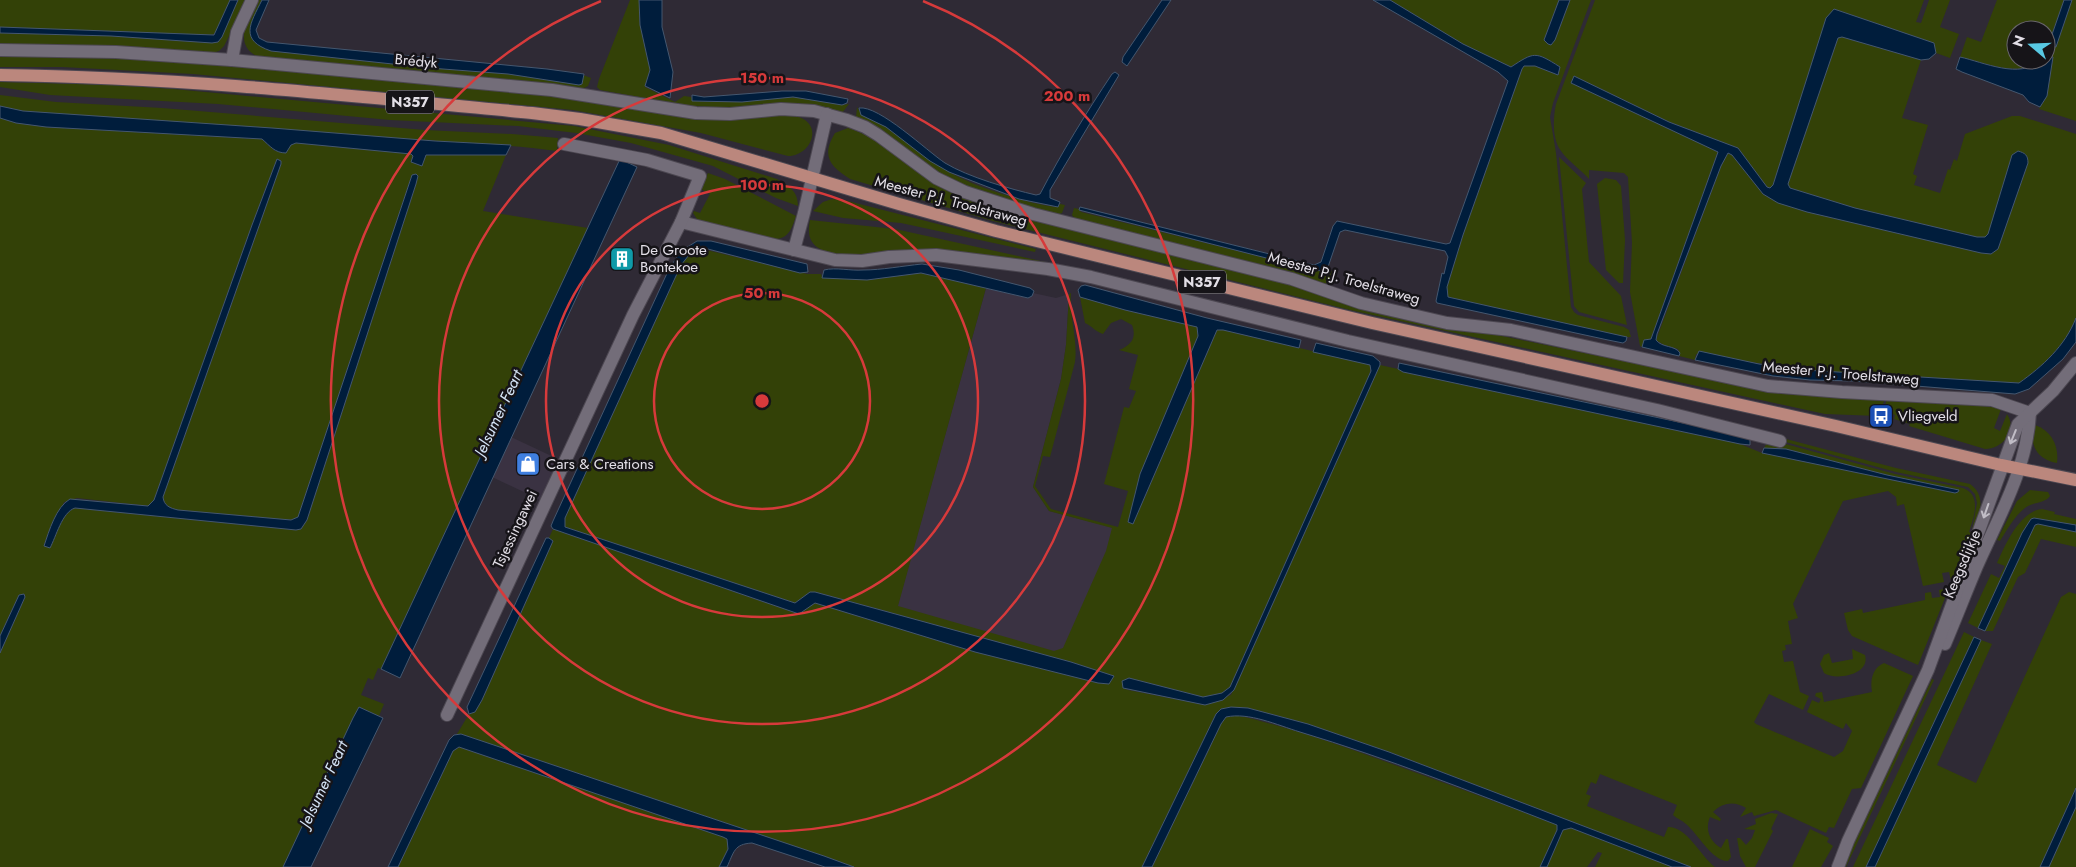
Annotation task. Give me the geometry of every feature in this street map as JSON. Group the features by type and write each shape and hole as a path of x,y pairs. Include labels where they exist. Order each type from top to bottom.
{"main road":[{"name":"N357","path":"0,75 81,76 235,86 580,119 661,133 813,178"},
{"name":"Meester P.J. Troelstraweg","path":"813,178 996,231 1362,321 1836,426 2001,465 2076,480"}],"street":[{"path":"232,60 237,32 252,0"},
{"name":"Brédyk","path":"0,50 116,52 232,60 552,90 696,113 730,114 798,109 827,114"},
{"path":"794,250 827,114"},
{"name":"Meester P.J. Troelstraweg","path":"827,114 872,131 936,178 965,192 1033,214 1292,279 1361,303 1447,323 1504,329 1768,386 1992,400 2030,413"},
{"name":"Tsjessingawei","path":"447,715 633,315 680,222 700,176 647,160 564,144"},
{"path":"680,222 850,262 918,255 936,256 1092,277 1348,341 1666,412 1780,441"},
{"name":"Keegsdijkje","path":"1838,867 1848,841 1928,670 2001,465 2018,424 2053,391 2076,363"},
{"name":"Keegsdijkje","path":"1928,670 1943,649 1976,569 2016,482 2029,430 2030,413"},
{"name":"Keegsdijkje","path":"1830,867 1848,841"}],"shaded area":[{"path":"986,288 1027,298 1033,293 1056,298 1069,294 1066,345 1061,379 1033,487 1049,511 1126,531 1068,661 895,615"},
{"path":"511,437 560,460 541,500 492,477"}],"green space":[{"path":"0,0 230,0 216,33 209,36 0,27"},
{"path":"238,0 247,0 224,46 219,51 212,53 0,45 0,33 111,36 212,43 222,37"},
{"path":"256,0 262,0 250,29 271,51 430,68 508,74 579,85 583,75 591,78 588,86 582,89 261,58 246,47 244,40 246,24"},
{"path":"630,0 639,0 640,25 650,70 645,87 675,102 684,96 691,97 693,101 742,102 793,97 842,105 849,104 842,113 690,106 600,90 597,87 599,79"},
{"path":"1390,0 1559,0 1544,40 1555,40 1570,0 1591,0 1553,103 1550,117 1556,153 1571,307 1578,315 1624,327 1629,330 1631,337 1448,297 1446,293 1447,287 1463,235 1522,69 1524,66 1535,66 1558,75 1560,67 1515,64 1511,67 1495,61 1434,28"},
{"path":"1595,0 1924,0 1916,22 1921,23 1929,0 1950,0 1940,27 1959,34 1950,58 1936,53 1933,43 1834,9 1773,185 1770,188 1767,187 1738,148 1669,122 1574,76 1718,152 1651,339 1644,340 1642,347 1640,346 1630,292 1632,243 1628,177 1624,173 1589,170 1589,179 1561,151 1555,135 1554,116 1556,104"},
{"path":"1997,0 2064,0 2056,22 2056,20 2006,20 2006,68 1960,57 1967,37 1981,42"},
{"path":"2072,0 2076,0 2076,121 2039,109 2047,96 2051,70 2056,70 2056,47"},
{"path":"1842,37 1921,60 1902,118 1928,125 1913,174 1917,176 1914,185 1940,193 1948,169 1950,170 1954,159 1957,161 1965,134 2012,116 2020,116 2076,134 2076,318 2067,339 2036,371 2019,383 1805,370 1696,354 1695,360 1679,356 1678,349 1664,345 1656,340 1721,166 1728,153 1732,155 1763,194 1807,212 1981,253 1991,254 1998,249 2028,163 1985,237 1977,237 1855,208 1790,188 1787,184 1838,38"},
{"path":"0,55 150,59 485,88 573,98 665,114 711,119 734,119 783,114 799,117 807,121 812,133 808,146 803,151 796,155 788,156 701,133 573,110 193,74 62,67 0,67"},
{"path":"0,82 112,85 173,89 574,126 669,145 777,179 794,192 798,206 776,198 713,166 631,143 576,133 518,126 390,120 218,104 50,95 0,87"},
{"path":"0,95 56,102 162,108 425,130 558,138 557,151 501,145 23,111 0,106"},
{"path":"857,107 866,117 883,125 949,172 987,189 1018,199 1058,207 1060,204 1065,205 1062,213 1057,215 970,188 939,174 856,118"},
{"path":"0,118 16,123 46,127 262,139 275,151 296,143 411,154 413,156 411,162 421,166 426,155 506,155 483,211 588,228 381,669 378,668 373,680 368,678 361,695 384,704 379,716 359,707 283,867 0,867 0,653 25,597 24,594 19,595 0,636","holes":["277,159 281,161 163,497 168,506 178,510 291,520 298,517 412,175 416,184 307,520 301,529 296,530 75,508 70,509 44,546 64,502 77,498 149,506 154,500 252,225"]},
{"path":"848,128 860,132 882,145 940,187 997,208 1483,332 1783,394 1885,399 1878,416 1825,414 1350,310 993,221 850,179 833,166 828,155 828,149 835,133"},
{"path":"1559,157 1586,183 1582,189 1589,262 1621,296 1627,325 1579,312 1574,306"},
{"path":"708,173 725,179 796,216 789,232 784,237 776,239 699,222 693,213 694,211 700,213 710,194 701,189"},
{"path":"1605,178 1616,180 1621,186 1625,240 1623,283 1619,283 1606,270 1597,184"},
{"path":"832,199 844,200 1036,249 1035,252 901,223 843,218 813,211 823,202"},
{"path":"1074,208 1079,209 1081,212 1303,267 1336,272 1332,282 1324,284 1076,220 1072,215"},
{"path":"810,220 895,229 1059,265 837,255 824,251 814,245 809,235"},
{"path":"698,248 807,274 821,274 822,277 867,280 921,273 986,288 898,606 1054,651 1063,648 1106,551 1112,528 1049,511 1033,487 1061,379 1066,345 1069,294 1071,293 1076,353 1075,362 1050,457 1043,456 1035,486 1051,509 1118,527 1128,491 1104,484 1124,407 1129,408 1136,391 1129,389 1138,355 1119,350 1127,346 1132,340 1134,334 1132,325 1121,319 1111,323 1103,334 1098,332 1085,323 1080,297 1197,327 1198,336 1177,387 1128,522 1133,524 1217,330 1371,365 1369,379 1230,687 1222,693 1203,697 1129,678 1123,688 1128,690 1205,705 1231,695 1380,365 1403,372 1740,444 1762,453 1955,493 1958,490 1887,475 1786,449 1764,448 1767,443 1782,443 1895,474 1963,488 1969,491 1975,501 1969,532 1973,533 1957,579 1951,580 1949,572 1942,573 1944,582 1923,586 1904,504 1897,506 1896,497 1888,491 1843,501 1793,604 1798,618 1788,621 1792,644 1785,645 1786,650 1782,651 1784,662 1793,661 1800,692 1809,696 1803,710 1769,694 1754,722 1756,724 1834,757 1843,751 1852,731 1846,723 1843,729 1807,712 1812,700 1819,703 1821,699 1815,696 1816,693 1822,692 1824,702 1872,692 1871,684 1874,671 1884,663 1913,676 1861,788 1852,789 1834,828 1829,827 1826,833 1776,810 1754,816 1752,812 1740,817 1746,808 1738,804 1725,804 1713,812 1721,819 1720,821 1710,817 1708,826 1711,838 1721,848 1726,839 1728,839 1731,857 1728,861 1722,860 1711,852 1686,824 1673,815 1677,805 1600,774 1596,784 1591,782 1586,794 1591,796 1587,806 1664,837 1668,827 1675,828 1688,837 1715,867 1691,867 1389,752 1308,724 1248,708 1231,707 1221,709 1216,714 1142,867 854,867 457,734 469,714 477,709 482,700 553,541 549,538 553,529 799,614 815,603 975,652 1098,683 1113,676 1071,662 816,592 810,592 795,604 565,527 565,518 681,265 694,249"},
{"path":"1887,399 1995,407 2001,409 1994,428 2000,431 2007,414 2011,427 2002,442 1997,446 1985,449 1909,426 1910,424 1894,419 1895,415 1883,411"},
{"path":"2035,425 2046,431 2053,440 2057,451 2057,463 2039,455 2036,450 2033,439"},
{"path":"1786,439 1896,468 1970,484 1979,494 1980,500 1980,512 1975,530 1972,530 1977,503 1975,494 1968,487 1896,472 1782,441"},
{"path":"2030,490 2048,492 2050,496 2046,500 2024,509 2012,522 2000,541 1997,540 2017,501"},
{"path":"2042,509 2076,519 2076,525 2031,519 2022,533 1978,628 1968,623 1991,574 1999,578 2005,566 1997,563 2014,530 2027,516 2034,511"},
{"path":"2038,524 2076,532 2076,547 2041,539 2025,573 2018,577 1993,631 1985,631 2033,528"},
{"path":"1949,588 1918,665 1852,636 1848,630 1844,613 1862,609 1863,613 1925,600 1925,593 1931,592 1932,598 1940,597 1939,590"},
{"path":"2069,592 2076,594 2076,788 2040,867 1875,867 1981,640 1992,644 1937,765 1976,783 2061,597"},
{"path":"1964,632 1974,637 1866,867 1853,867"},
{"path":"1852,649 1865,655 1863,667 1858,672 1843,676 1824,673 1820,664 1824,655 1829,653 1832,663 1853,659"},
{"path":"1932,679 1934,680 1846,867 1843,867"},
{"path":"1236,715 1299,732 1362,753 1557,825 1557,830 1540,867 1152,867 1221,724 1226,717"},
{"path":"459,747 723,837 727,839 728,849 719,867 398,867 453,751"},
{"path":"2076,807 2076,867 2049,867"},
{"path":"1771,813 1778,814 1771,829 1773,831 1755,867 1746,867 1740,856 1737,838 1740,838 1746,845 1752,838 1755,830 1744,829 1756,824 1755,819"},
{"path":"1571,828 1672,867 1595,867 1602,853 1598,852 1587,867 1547,867 1563,830"},
{"path":"1810,829 1829,838 1827,842 1833,846 1821,867 1792,867"}],"water":[{"path":"230,0 238,0 222,37 218,42 212,43 111,36 0,33 0,27 214,35"},
{"path":"262,0 269,0 256,30 259,38 267,42 547,69 584,74 582,84 508,74 430,68 271,51 254,42 251,36 251,24"},
{"path":"639,0 662,0 662,27 673,72 670,98 645,86 650,70 640,25"},
{"path":"1162,0 1171,0 1127,66 1122,62 1123,57"},
{"path":"1373,0 1390,0 1463,44 1511,67 1525,58 1535,55 1545,58 1560,67 1558,75 1535,66 1524,66 1522,69 1463,235 1447,287 1448,297 1627,337 1626,341 1623,343 1608,340 1437,303 1442,273 1444,274 1448,257 1445,251 1345,230 1340,232 1328,267 1323,271 1313,270 1079,210 1080,207 1314,265 1321,262 1333,226 1337,221 1446,244 1450,243 1508,81 1498,72"},
{"path":"1559,0 1570,0 1555,40 1551,45 1544,40"},
{"path":"2064,0 2072,0 2056,47 2056,23"},
{"path":"1834,9 1934,43 1936,53 1929,59 1921,60 1842,37 1838,38 1788,184 1790,188 1855,208 1977,237 1985,237 1988,234 2012,155 2018,151 2026,155 2028,163 1998,249 1991,254 1981,253 1807,212 1778,203 1763,194 1732,155 1728,153 1721,166 1657,334 1656,340 1659,343 1678,350 1679,356 1642,347 1644,340 1651,339 1718,152 1571,83 1574,76 1669,122 1738,148 1767,187 1770,188 1773,185 1826,18"},
{"path":"1960,57 2006,70 2051,70 2047,96 2040,107 2029,102 2023,95 1956,69"},
{"path":"1115,72 1119,75 1050,190 1050,198 1060,202 1058,207 1019,199 949,172 930,161 886,127 861,115 859,108 868,109 890,121 954,168 989,182 1036,195 1040,194 1084,118"},
{"path":"806,91 848,99 847,103 842,105 793,97 742,102 692,101 692,95 704,97"},
{"path":"0,106 23,111 511,145 506,155 426,155 422,166 411,162 413,156 411,154 296,143 291,145 286,153 282,153 270,147 262,139 46,127 16,123 0,118"},
{"path":"277,159 281,161 281,164 163,497 168,506 178,510 291,520 298,517 412,175 416,174 418,176 416,184 307,520 301,529 296,530 75,508 66,514 50,548 44,546 57,513 70,499 148,506 154,500"},
{"path":"620,159 637,167 400,678 381,669"},
{"path":"697,241 711,241 807,264 808,272 800,273 704,248 693,250 681,265 565,518 565,527 795,603 810,592 815,592 1071,662 1114,676 1109,684 1098,683 975,652 815,603 799,614 553,529 551,526 553,521 669,269 681,251"},
{"path":"922,264 959,270 1030,288 1034,291 1032,296 1028,298 921,273 867,280 822,278 824,270 829,269 870,270"},
{"path":"1085,285 1207,318 1301,340 1299,348 1217,330 1133,524 1128,522 1140,474 1198,336 1197,327 1080,297 1078,290 1081,286"},
{"path":"2076,318 2076,342 2063,359 2029,389 2015,394 1854,381 1810,380 1773,376 1695,360 1699,351 1759,364 1805,370 2019,383 2052,355 2066,338"},
{"path":"1316,343 1373,356 1380,362 1380,365 1234,690 1223,700 1205,705 1123,688 1122,681 1129,678 1203,697 1222,693 1230,687 1371,371 1370,365 1313,352"},
{"path":"1399,363 1745,436 1750,438 1750,445 1403,372 1398,369"},
{"path":"1764,448 1786,449 1887,475 1959,490 1955,493 1762,453"},
{"path":"2031,519 2076,525 2076,532 2035,525 1985,631 1978,628 2022,533"},
{"path":"546,538 553,541 482,700 475,712 469,714 467,707"},
{"path":"24,594 25,597 0,653 0,636 19,595"},
{"path":"1974,637 1981,640 1875,867 1866,867"},
{"name":"Jelsumer Feart","path":"359,707 383,718 311,867 283,867 353,718"},
{"path":"1231,707 1248,708 1308,724 1389,752 1691,867 1672,867 1571,828 1563,830 1547,867 1540,867 1557,830 1557,825 1365,753 1263,720 1235,716 1226,717 1221,724 1152,867 1142,867 1216,714 1221,709"},
{"path":"461,734 854,867 825,867 752,843 738,847 727,867 719,867 728,849 727,839 723,837 459,747 453,751 398,867 388,867 449,740 454,735"},
{"path":"2076,788 2076,807 2049,867 2040,867"}],"place":[{"name":"De Groote Bontekoe","path":"622,259"},
{"name":"Vliegveld","path":"1881,416"},
{"name":"Cars & Creations","path":"528,464"}]}
